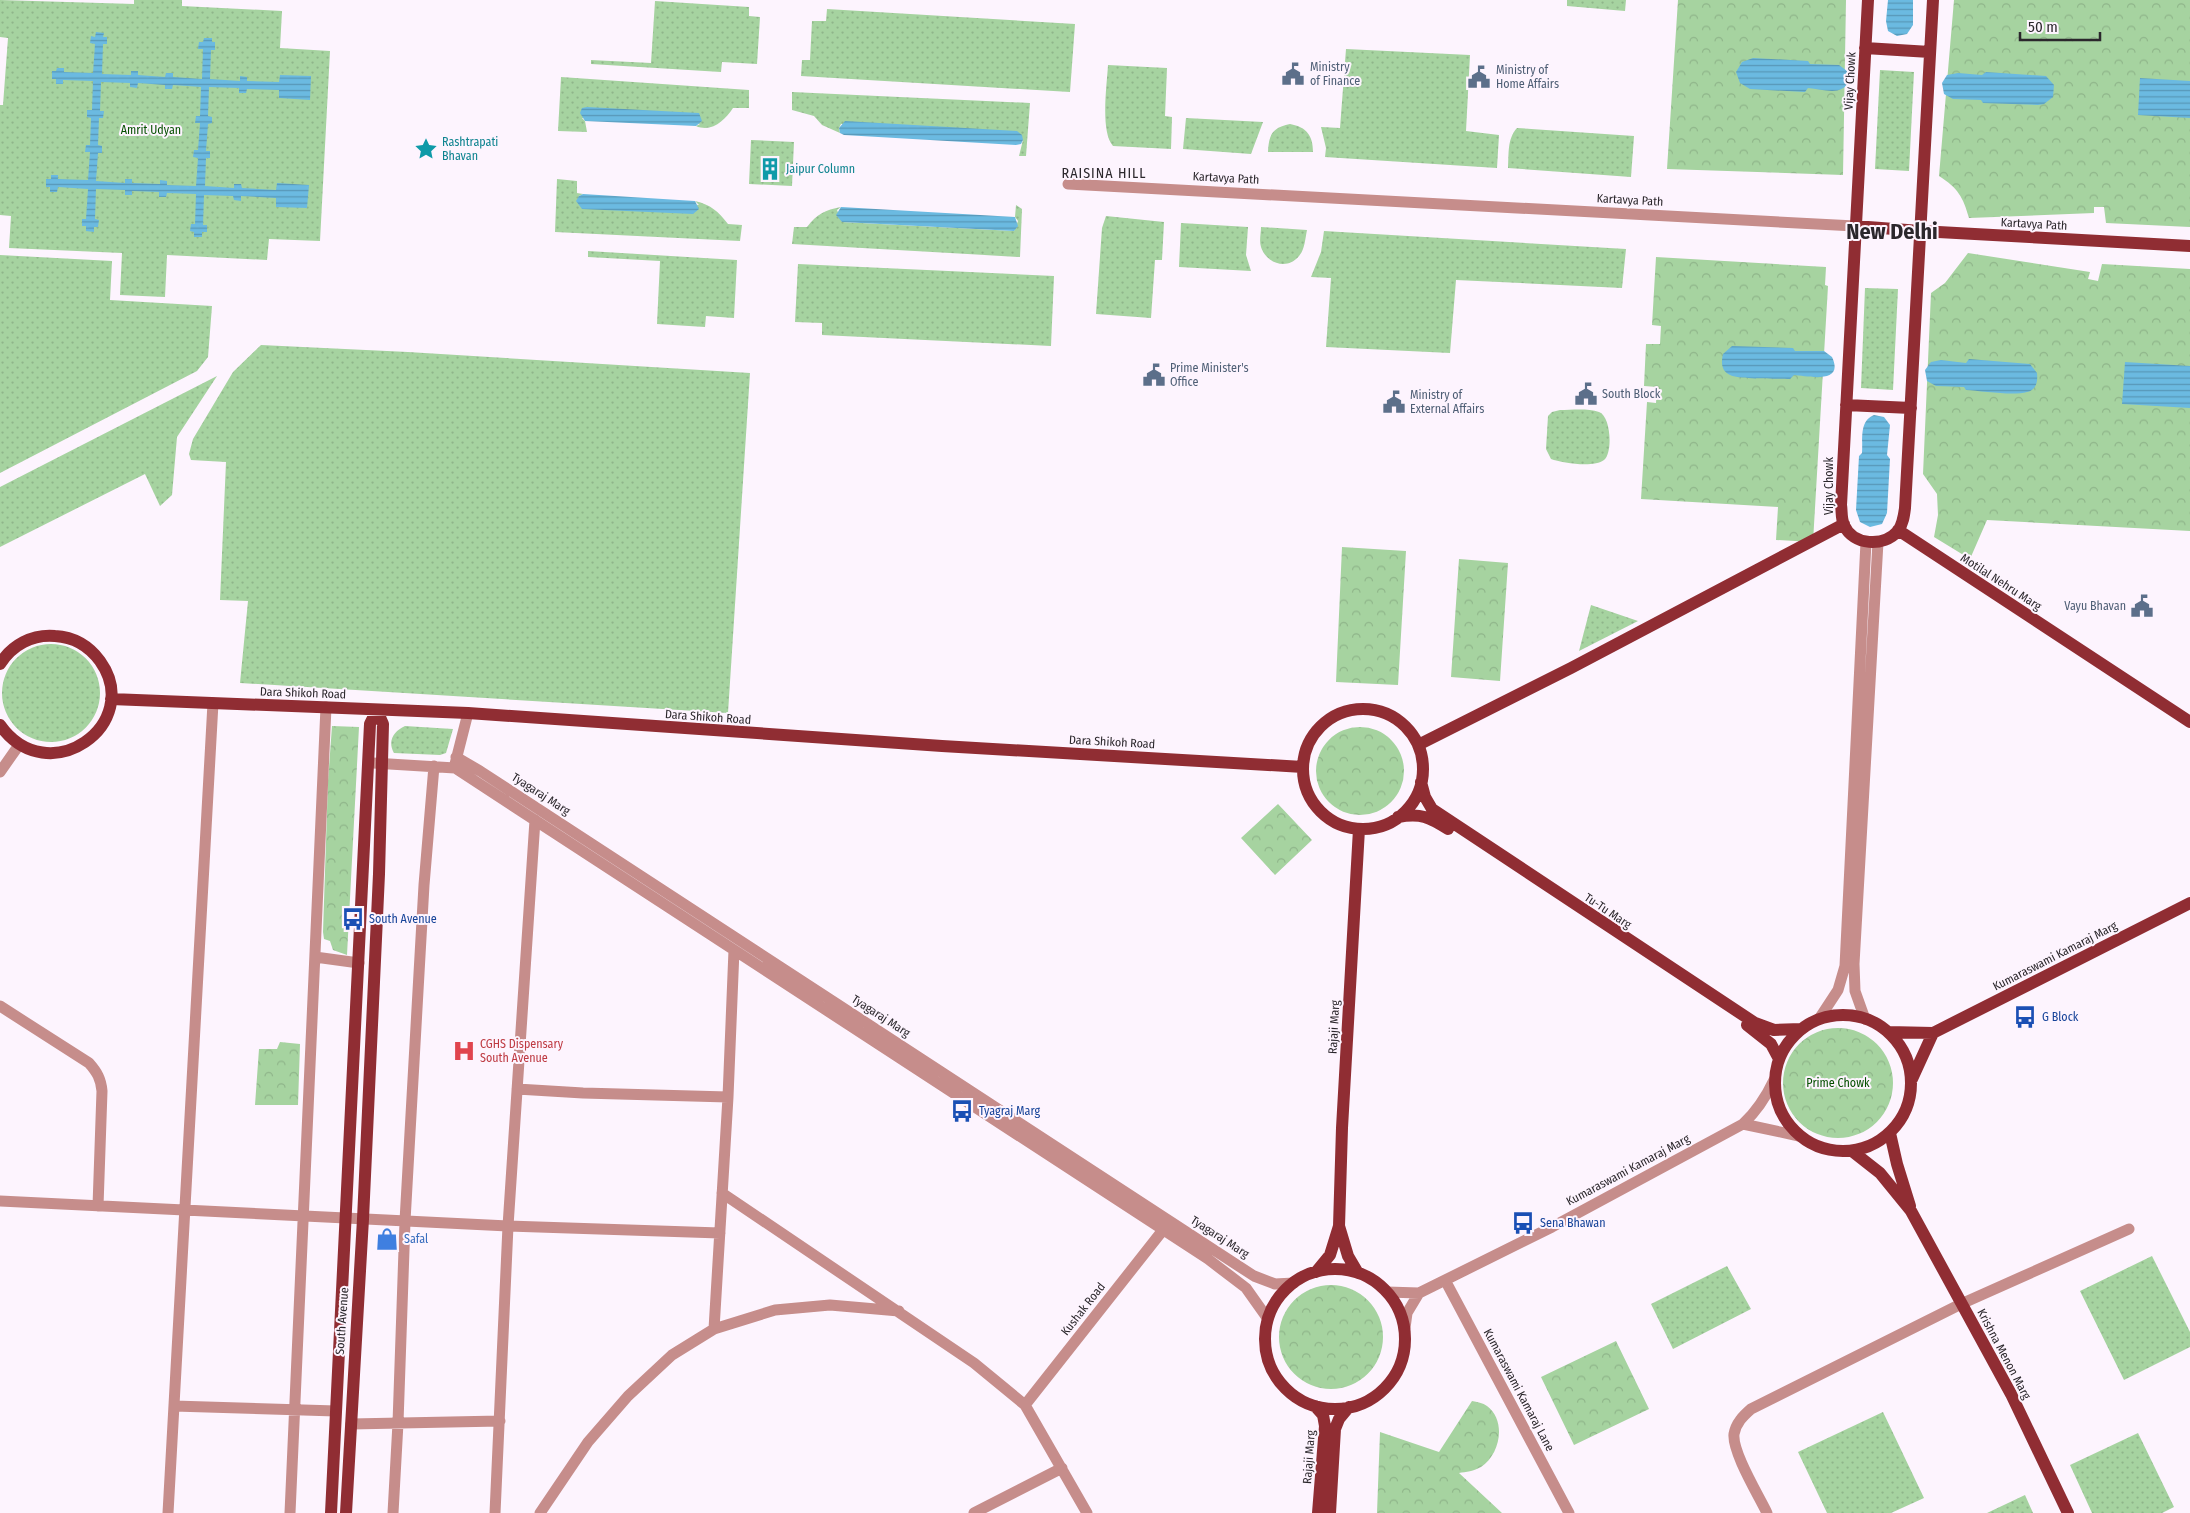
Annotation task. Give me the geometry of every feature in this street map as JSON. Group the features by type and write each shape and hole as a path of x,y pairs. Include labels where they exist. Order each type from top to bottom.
{"main road":[{"name":"Vijay Chowk","path":"1868,0 1841,488 1844,524 1857,538 1872,542"},
{"path":"1872,542 1889,538 1898,530 1904,520 1933,0"},
{"path":"1865,48 1930,52"},
{"name":"Kartavya Path","path":"1855,226 2190,246"},
{"path":"1846,405 1911,408"},
{"path":"1418,744 1571,668 1844,524"},
{"name":"Motilal Nehru Marg","path":"1898,530 2190,722"},
{"path":"0,664 13,648 23,642 49,635 63,636 76,640 96,655 108,676 110,699 107,714 101,728 78,748 63,753 48,754 32,751 19,745 6,735 0,725"},
{"name":"Dara Shikoh Road","path":"110,699 468,713 942,746 1302,767"},
{"path":"1367,709 1383,712 1401,720 1418,744 1423,769 1416,795 1398,817 1380,826 1359,829 1334,821 1314,804 1304,780 1302,767 1305,751 1312,736 1323,724 1336,715 1351,710 1367,709"},
{"name":"South Avenue","path":"331,1513 370,724 377,710"},
{"name":"South Avenue","path":"346,1513 363,1219 383,763 383,724 377,710"},
{"name":"Tu-Tu Marg","path":"1421,782 1425,797 1432,809 1630,942 1755,1023 1774,1030 1801,1029"},
{"name":"Tu-Tu Marg","path":"1398,817 1415,814 1440,824 1758,1033 1771,1044 1779,1059"},
{"name":"Rajaji Marg","path":"1316,1272 1330,1255 1339,1226 1342,1128 1359,829"},
{"name":"Kumaraswami Kamaraj Marg","path":"1888,1032 1910,1034 1933,1033 2190,903"},
{"path":"1842,1015 1865,1019 1888,1032 1900,1045 1908,1061 1912,1079 1911,1094 1907,1108 1900,1121 1890,1133 1872,1145 1852,1151 1833,1151 1815,1146 1799,1136 1790,1127 1778,1105 1774,1080 1779,1059 1788,1043 1801,1029 1819,1019 1842,1015"},
{"path":"1912,1079 1933,1033"},
{"name":"Krishna Menon Marg","path":"1890,1133 1897,1164 1912,1211 2011,1394 2068,1513"},
{"name":"Krishna Menon Marg","path":"1852,1151 1880,1173 1912,1211"},
{"name":"Rajaji Marg","path":"1339,1226 1348,1256 1358,1273"},
{"path":"1340,1270 1358,1273 1373,1280 1387,1292 1396,1304 1405,1328 1404,1354 1394,1377 1377,1395 1366,1402 1349,1407 1329,1409 1314,1406 1289,1392 1272,1369 1265,1341 1268,1319 1277,1300 1294,1283 1316,1272 1340,1270"},
{"name":"Rajaji Marg","path":"1314,1406 1323,1415 1325,1426 1318,1513"},
{"name":"Rajaji Marg","path":"1330,1513 1335,1429 1339,1419 1349,1407"}],"street":[{"name":"Kartavya Path","path":"1068,184 1855,226"},
{"path":"1865,1019 1855,991 1854,964 1872,542"},
{"path":"1819,1019 1838,990 1846,966 1872,542"},
{"path":"168,1513 213,703"},
{"path":"290,1513 326,707"},
{"path":"455,762 468,713"},
{"path":"0,772 19,745"},
{"name":"Tyagaraj Marg","path":"368,762 434,766 455,762 480,771 1254,1276 1275,1284 1294,1283"},
{"name":"Tyagaraj Marg","path":"455,762 535,820 1208,1259 1246,1288 1268,1319"},
{"path":"393,1513 398,1423 404,1221 424,885 434,766"},
{"path":"495,1513 508,1226 535,820"},
{"path":"714,1329 728,1097 734,950"},
{"path":"315,957 359,963"},
{"path":"0,1006 89,1063 97,1071 102,1091 98,1206"},
{"name":"Kumaraswami Kamaraj Marg","path":"1387,1292 1419,1293 1552,1227 1743,1124 1754,1114 1767,1096 1774,1080"},
{"path":"517,1089 728,1097"},
{"path":"1743,1124 1799,1136"},
{"path":"722,1193 974,1363 1024,1405 1062,1468 1086,1513"},
{"path":"0,1201 508,1226 720,1234"},
{"path":"1767,1513 1735,1449 1734,1434 1739,1420 1751,1409 1961,1304 2129,1229"},
{"name":"Kushak Road","path":"1024,1405 1163,1230"},
{"name":"Kumaraswami Kamaraj Lane","path":"1445,1280 1569,1513"},
{"path":"1405,1328 1407,1313 1419,1293"},
{"path":"540,1513 588,1442 628,1396 672,1355 714,1329 775,1310 830,1304 901,1312"},
{"path":"174,1406 336,1411"},
{"path":"351,1424 500,1421"},
{"path":"974,1513 1062,1468"}],"green space":[{"name":"Amrit Udyan","path":"0,0 134,4 134,0 182,0 182,6 282,11 280,48 330,51 320,241 269,239 267,260 167,255 165,297 120,295 122,253 9,248 11,216 0,215 0,105 3,105 8,38 0,37"},
{"path":"1567,0 1626,0 1625,11 1567,6"},
{"path":"1678,0 1846,0 1843,175 1667,169"},
{"path":"1954,0 2190,0 2190,227 2106,223 2104,207 2094,207 2094,213 1969,218 1959,194 1939,176"},
{"path":"655,1 749,7 749,16 760,17 757,64 722,62 721,72 591,64 591,60 651,63"},
{"path":"827,9 1075,24 1070,92 801,76 802,60 810,60 812,21 826,21"},
{"path":"1346,49 1470,55 1466,131 1499,135 1497,168 1325,157 1326,148 1321,127 1340,128"},
{"path":"1108,65 1167,68 1165,116 1172,117 1171,149 1113,146 1109,139 1105,119"},
{"path":"1880,70 1914,72 1909,171 1875,169"},
{"path":"561,77 749,90 749,108 733,108 722,121 713,127 707,128 696,126 700,124 582,118 585,121 587,132 558,131"},
{"path":"792,92 1030,103 1026,156 1019,156 1023,140 841,124 839,128 840,133 822,125 814,116 792,110"},
{"path":"1186,118 1263,122 1251,154 1183,149"},
{"path":"1290,124 1301,127 1308,133 1312,141 1313,152 1268,152 1269,141 1275,130"},
{"path":"1517,128 1634,136 1631,177 1508,168 1510,142"},
{"path":"751,140 794,142 792,186 749,184"},
{"path":"557,179 577,181 577,193 583,194 579,196 699,205 695,201 706,204 721,215 728,224 742,225 740,241 555,232"},
{"path":"1016,205 1022,209 1020,257 792,244 794,227 807,227 822,213 841,207 837,210 842,222 1014,231 1018,221 1015,217"},
{"path":"1106,216 1164,222 1162,260 1155,260 1151,318 1096,314 1102,228"},
{"path":"1181,223 1248,227 1246,255 1251,271 1179,267"},
{"path":"1261,227 1307,230 1305,244 1299,256 1289,263 1283,264 1272,261 1261,247"},
{"path":"1324,231 1626,249 1622,288 1456,280 1450,353 1326,347 1331,278 1311,277 1321,252"},
{"path":"588,251 737,260 734,318 706,316 705,327 657,324 660,261 588,257"},
{"path":"1968,253 2090,272 2088,279 2098,281 2102,264 2190,269 2190,531 1987,520 1970,559 1934,537 1938,515 1937,494 1923,474 1931,293 1945,283"},
{"path":"0,255 112,261 110,300 212,306 208,357 197,371 0,473"},
{"path":"1656,257 1826,267 1825,285 1828,286 1813,542 1776,540 1778,507 1641,499 1647,402 1656,403 1657,387 1644,386 1646,344 1660,344 1661,326 1652,325"},
{"path":"798,264 1054,276 1051,346 822,335 822,323 795,322"},
{"path":"1865,288 1898,289 1893,390 1861,388"},
{"path":"261,345 750,373 728,713 240,683 248,601 220,600 226,462 191,460 189,454 193,439 233,372"},
{"path":"217,376 177,437 172,495 160,506 145,474 0,547 0,487"},
{"path":"1560,410 1590,410 1603,415 1608,427 1610,443 1604,460 1593,464 1586,464 1551,459 1546,449 1548,416 1552,412"},
{"path":"1342,547 1406,551 1398,685 1336,682"},
{"path":"1459,559 1508,563 1500,681 1451,677"},
{"path":"1591,605 1638,621 1579,651"},
{"path":"51,644 61,645 78,652 92,666 99,683 99,703 92,720 78,734 61,741 51,742 41,741 24,734 10,720 3,703 2,693 3,683 10,666 24,652 41,645"},
{"path":"332,726 359,727 347,955 333,950 330,941 324,939 323,932 328,781"},
{"path":"405,726 453,729 446,753 440,755 394,753 391,744 393,737"},
{"path":"1351,727 1369,727 1385,734 1397,746 1404,762 1404,780 1397,796 1385,808 1369,815 1351,815 1335,808 1323,796 1316,780 1316,762 1323,746 1335,734"},
{"path":"1278,804 1312,840 1275,875 1241,838"},
{"name":"Prime Chowk","path":"1838,1028 1859,1033 1877,1044 1888,1062 1893,1083 1888,1104 1877,1122 1859,1133 1838,1138 1817,1133 1799,1122 1788,1104 1783,1083 1788,1062 1799,1044 1817,1033"},
{"path":"280,1042 300,1044 298,1105 255,1105 259,1049 277,1049"},
{"path":"2152,1256 2190,1332 2190,1347 2124,1380 2080,1291"},
{"path":"1727,1266 1751,1309 1673,1349 1651,1304"},
{"path":"1331,1285 1351,1289 1368,1300 1379,1317 1383,1337 1379,1357 1368,1374 1351,1385 1331,1389 1311,1385 1294,1374 1283,1357 1279,1337 1283,1317 1294,1300 1311,1289"},
{"path":"1616,1341 1649,1409 1574,1445 1541,1377"},
{"path":"1472,1401 1485,1405 1493,1412 1497,1420 1499,1438 1493,1455 1488,1462 1476,1469 1459,1473 1502,1513 1377,1513 1380,1432 1439,1452"},
{"path":"1883,1412 1924,1498 1891,1513 1827,1513 1798,1452"},
{"path":"2138,1433 2174,1507 2162,1513 2092,1513 2070,1465"},
{"path":"2025,1495 2033,1513 1987,1513"}],"water":[{"path":"1888,0 1913,0 1913,25 1907,34 1897,36 1888,31 1886,21"},
{"path":"96,32 104,33 103,37 107,37 107,44 103,44 102,74 131,75 131,71 138,71 138,75 165,77 166,73 173,73 173,77 202,79 203,49 198,49 199,42 203,42 204,38 212,38 212,42 215,42 215,50 211,50 210,79 240,81 240,76 247,77 247,81 279,82 280,75 311,76 310,100 279,98 279,90 247,89 246,93 239,93 239,88 209,87 208,116 212,117 212,123 208,124 206,151 210,151 210,158 206,158 205,186 234,188 234,184 241,184 242,188 276,190 277,183 309,185 307,208 276,207 276,198 241,196 241,201 234,200 233,196 204,195 203,225 207,225 207,232 202,232 202,237 194,237 194,232 190,231 191,224 195,224 196,194 167,193 166,197 159,197 159,192 132,191 132,195 125,195 125,190 96,189 95,219 99,220 98,227 94,227 94,232 86,231 86,226 82,226 82,219 86,219 88,189 58,187 57,192 50,192 50,187 46,187 46,179 51,179 51,175 58,175 58,179 88,180 90,152 85,152 86,145 90,145 91,118 87,117 87,110 92,110 93,81 63,80 63,84 56,84 56,79 52,79 52,71 56,71 57,68 64,68 64,72 93,73 95,44 90,43 91,36 95,37","holes":["101,82 130,83 130,87 137,88 138,83 165,85 165,89 172,89 173,85 201,87 200,116 196,116 195,123 200,123 198,150 194,150 193,157 198,158 196,186 167,185 167,181 160,180 160,184 132,183 132,179 125,179 125,183 96,181 98,153 102,153 102,146 98,145 99,118 103,118 104,111 100,111"]},
{"path":"1753,58 1839,65 1847,71 1849,81 1846,86 1837,91 1808,88 1805,92 1750,89 1740,83 1736,72 1742,62"},
{"path":"1986,72 2046,76 2054,85 2053,97 2044,104 2038,105 1983,103 1981,100 1953,99 1944,94 1942,83 1947,75 1958,73 1982,75"},
{"path":"2140,78 2190,81 2190,118 2138,115"},
{"path":"582,108 699,113 702,121 696,126 585,121 580,113"},
{"path":"845,121 1017,131 1022,135 1023,140 1021,144 1016,145 844,135 840,133 839,128"},
{"path":"583,194 695,201 699,209 693,214 582,209 576,201"},
{"path":"841,207 1015,217 1018,226 1014,231 842,222 836,215"},
{"path":"1732,346 1793,348 1795,351 1824,351 1832,357 1835,366 1833,372 1823,377 1794,375 1790,379 1735,377 1723,369 1722,363 1723,354"},
{"path":"1969,359 2030,364 2037,373 2036,385 2027,392 2006,393 1966,390 1964,387 1936,386 1927,381 1925,370 1931,362 1941,360 1966,363"},
{"path":"2125,362 2190,366 2190,408 2122,404"},
{"path":"1874,415 1884,417 1890,425 1887,455 1890,459 1887,513 1882,524 1870,527 1860,522 1856,510 1859,456 1862,453 1863,431 1866,422"}],"place":[{"name":"Ministry of Finance","path":"1293,74"},
{"name":"Ministry of Home Affairs","path":"1479,77"},
{"name":"Rashtrapati Bhavan","path":"426,149"},
{"name":"Jaipur Column","path":"770,169"},
{"name":"Prime Minister's Office","path":"1154,375"},
{"name":"South Block","path":"1586,394"},
{"name":"Ministry of External Affairs","path":"1394,402"},
{"name":"Vayu Bhavan","path":"2142,606"},
{"name":"South Avenue","path":"353,919"},
{"name":"G Block","path":"2025,1017"},
{"name":"CGHS Dispensary South Avenue","path":"464,1051"},
{"name":"Tyagraj Marg","path":"962,1111"},
{"name":"Sena Bhawan","path":"1523,1223"},
{"name":"Safal","path":"387,1239"}],"district":[{"name":"RAISINA HILL","path":"1104,173"},
{"name":"New Delhi","path":"1892,231"}]}
